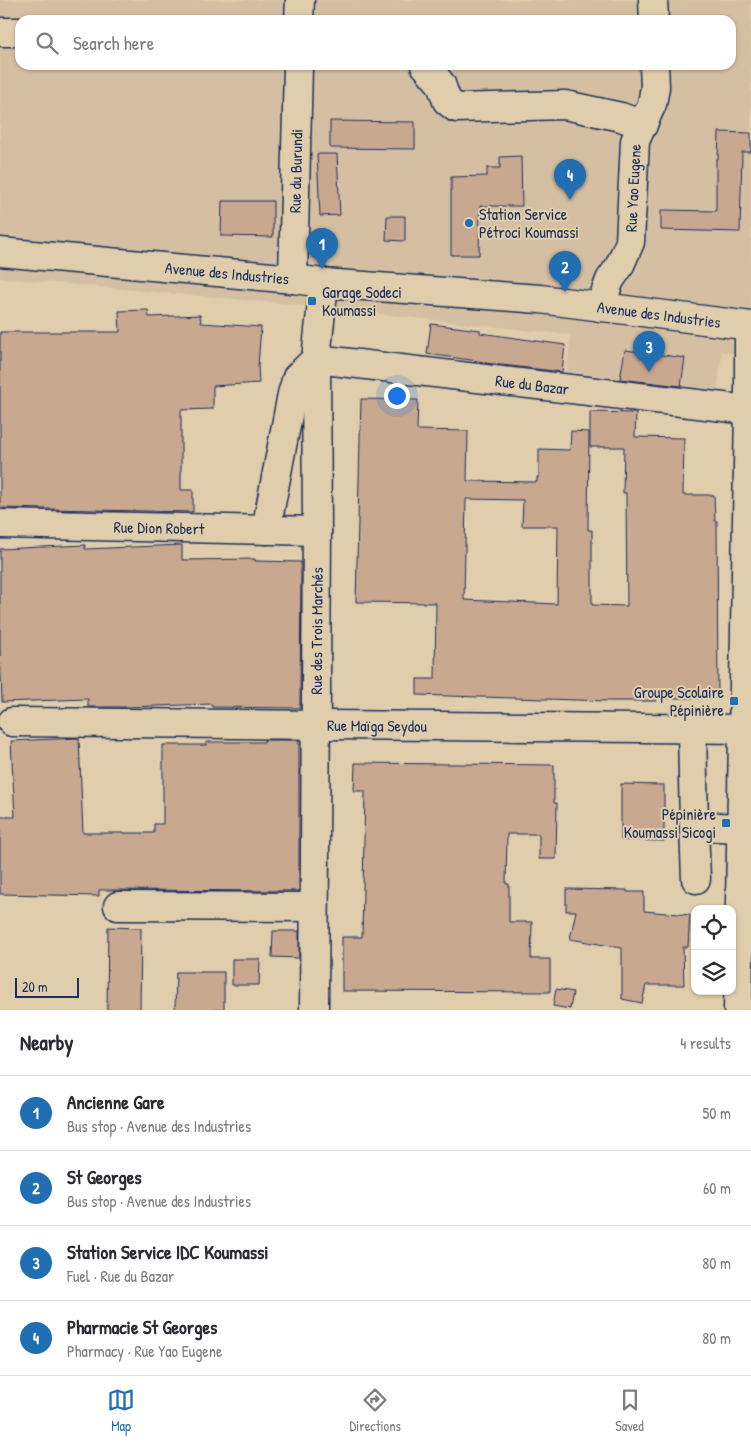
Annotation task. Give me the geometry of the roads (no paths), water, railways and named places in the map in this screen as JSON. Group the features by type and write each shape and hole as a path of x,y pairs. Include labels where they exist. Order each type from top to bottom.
{"street":[{"path":"299,15 300,0"},
{"path":"653,0 654,15"},
{"path":"0,32 15,32"},
{"name":"Rue du Burundi","path":"293,279 298,70"},
{"path":"430,70 442,84 447,101 456,108 565,105 621,117 643,125"},
{"name":"Rue Yao Eugene","path":"600,307 610,280 619,267 630,242 635,141 652,104 655,87 654,70"},
{"path":"0,236 12,253"},
{"name":"Avenue des Industries","path":"12,253 324,283 540,299 750,326"},
{"name":"Rue des Trois Marchés","path":"314,1010 317,531 316,359 324,283"},
{"path":"738,1010 741,828 747,729 750,326"},
{"path":"266,530 292,394 298,377 316,359"},
{"name":"Rue du Bazar","path":"316,359 749,410"},
{"name":"Rue Dion Robert","path":"0,524 317,531"},
{"name":"Rue Maïga Seydou","path":"12,722 747,729"},
{"path":"692,728 696,880"},
{"path":"694,826 741,828"},
{"path":"118,906 314,908"}],"place":[{"name":"Pharmacie St Georges","path":"570,200"},
{"name":"Station Service Pétroci Koumassi","path":"469,223"},
{"name":"Ancienne Gare","path":"322,269"},
{"name":"St Georges","path":"565,292"},
{"name":"Garage Sodeci Koumassi","path":"312,301"},
{"name":"Station Service IDC Koumassi","path":"649,372"},
{"name":"Groupe Scolaire Pépinière","path":"734,701"},
{"name":"Pépinière Koumassi Sicogi","path":"726,823"}]}
